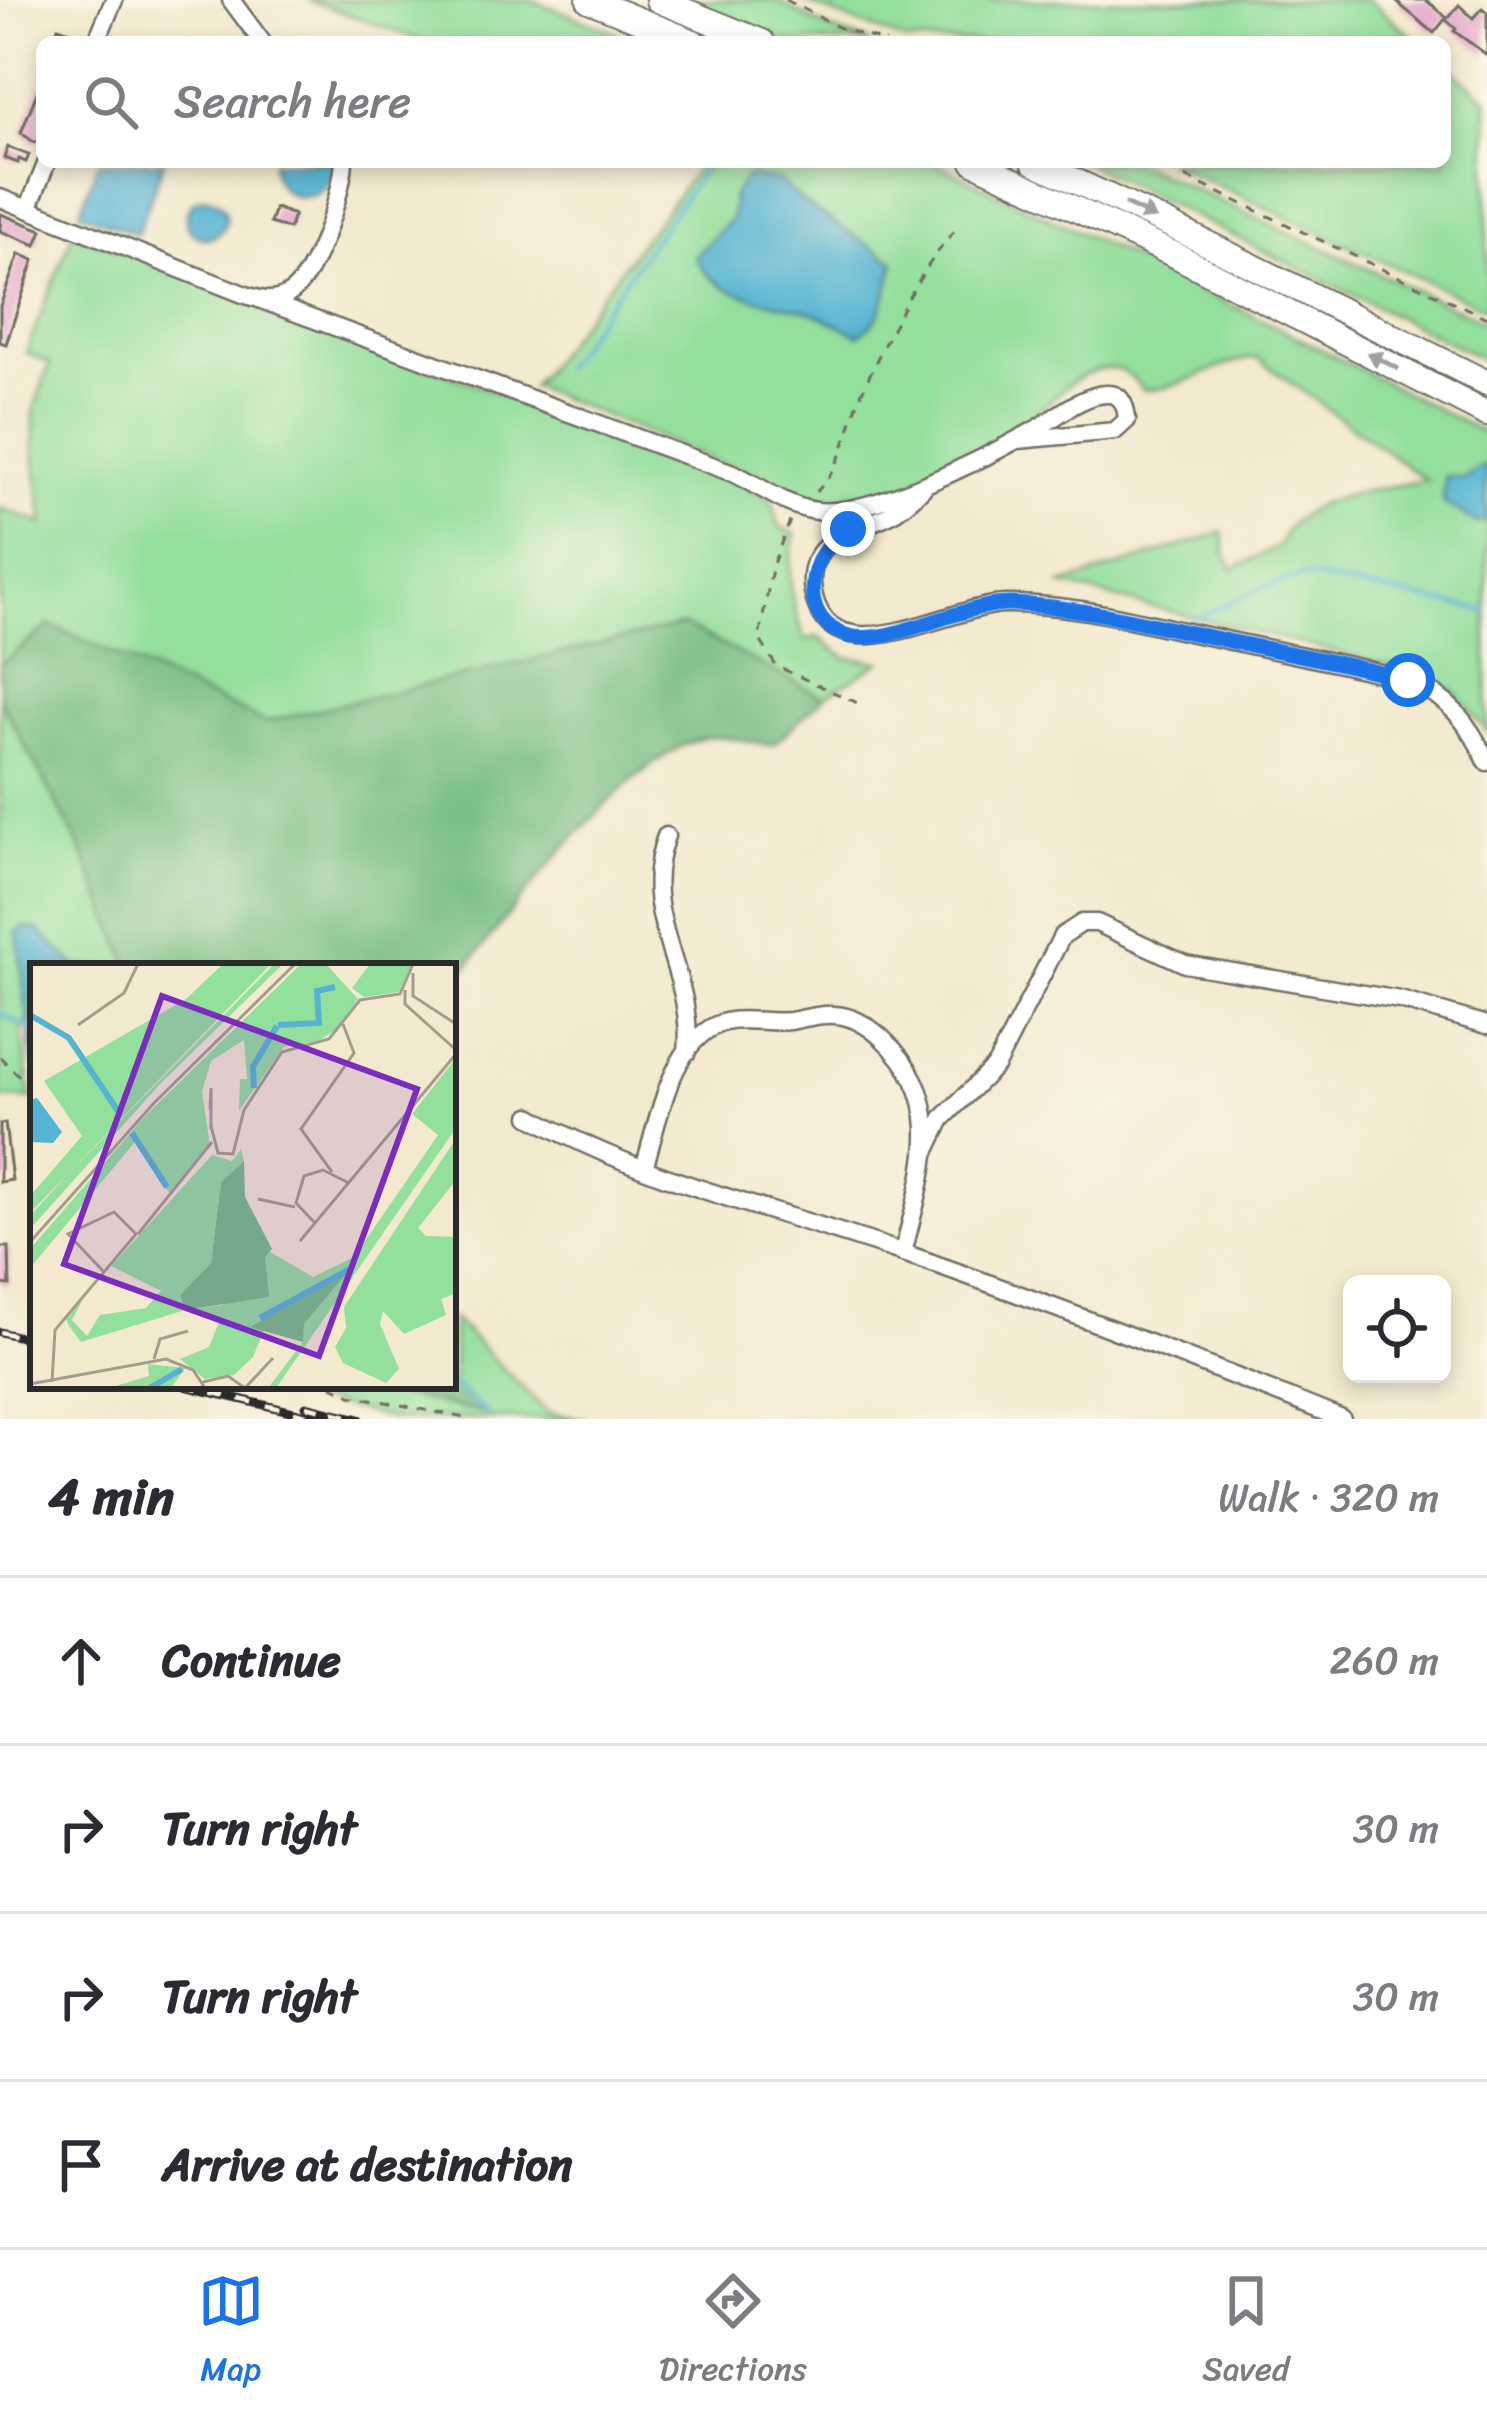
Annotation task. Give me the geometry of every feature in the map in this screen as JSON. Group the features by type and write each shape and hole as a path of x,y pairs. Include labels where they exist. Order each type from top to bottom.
{"highway":[{"path":"589,0 678,36"},
{"path":"658,0 747,36"},
{"path":"987,168 1175,255 1487,414"},
{"path":"1047,168 1487,383"}],"lane":[{"path":"99,36 114,0"},
{"path":"231,0 258,36"},
{"path":"28,208 45,168"},
{"path":"261,300 284,297 302,282 339,191 343,168"},
{"path":"0,198 261,300 733,473 797,507 847,511 1018,440 1093,397 1111,393 1126,407 1127,421 1115,431 1018,440"},
{"path":"938,476 896,511 834,537 817,557 812,578 815,599 824,618 838,631 870,636 1006,604 1110,615 1408,680 1443,698 1462,715 1487,762"},
{"path":"666,836 655,895 687,1002 687,1053"},
{"path":"926,1152 942,1119 996,1065 1062,936 1082,923 1097,923 1185,964 1400,1000 1487,1025"},
{"path":"644,1168 670,1086 687,1053 709,1028 723,1022 837,1015 856,1020 892,1048 918,1084 928,1129 903,1253"},
{"path":"530,1116 589,1147 644,1168 903,1253 1154,1343 1342,1419"}],"path":[{"path":"786,0 866,36"},
{"path":"1166,168 1487,318"},
{"path":"864,706 776,666 759,638 772,564 797,507 828,482 882,350 931,259 954,231"},
{"path":"0,1057 30,1087"},
{"path":"338,1389 470,1419"}],"green space":[{"path":"308,0 532,0 624,36 409,36"},
{"path":"685,0 775,0 850,36 775,36"},
{"path":"802,0 1369,0 1412,36 891,36"},
{"path":"1451,69 1487,99 1487,309 1180,168 1451,168"},
{"path":"697,168 945,168 1285,331 1487,435 1487,732 1455,691 1405,669 1062,585 1223,532 1233,569 1280,546 1287,529 1319,506 1426,480 1257,358 1158,389 1143,390 1134,379 1112,368 1097,370 1066,386 1000,439 952,466 872,496 821,504 532,386"},
{"path":"1096,168 1147,168 1487,323 1487,361"},
{"path":"73,232 762,493 773,503 779,527 796,534 791,588 806,640 817,637 845,657 880,662 824,697 683,625 265,722 50,625 0,665 0,508 44,524 34,456 34,409 50,363 26,353"},
{"path":"50,625 265,722 683,625 824,697 773,745 707,737 667,755 633,779 566,846 456,980 456,963 129,963 80,847 0,699 0,665"},
{"path":"0,699 80,847 129,963 30,963 30,1029 21,1025 30,1099 0,1098"},
{"path":"456,1322 548,1413 585,1419 393,1419 272,1389 374,1389 484,1413 456,1387"},
{"path":"456,1387 487,1414 374,1389"}],"water":[{"path":"96,168 162,168 137,234 80,212"},
{"path":"273,168 333,168 324,188 303,197 282,188"},
{"path":"747,176 778,180 805,204 895,262 884,303 867,329 858,335 814,313 747,296 705,271 695,256 732,218 733,195"},
{"path":"206,198 220,204 226,218 220,232 206,238 192,232 186,218 192,204"},
{"path":"1487,468 1487,521 1477,523 1443,503 1445,476 1463,479"},
{"path":"24,927 37,929 73,963 30,963 30,1039 17,932"}],"building":[{"path":"1394,0 1426,0 1447,17 1434,33"},
{"path":"1459,5 1473,18 1482,8 1487,12 1487,55 1446,20"},
{"path":"58,27 70,31 68,36 55,36"},
{"path":"36,95 36,142 21,133"},
{"path":"8,147 29,155 26,162 4,158"},
{"path":"275,208 294,215 289,229 270,223"},
{"path":"1,214 42,230 36,245 0,231"},
{"path":"19,254 34,260 6,344 0,342 0,306"},
{"path":"5,1123 12,1180 0,1182 0,1124"},
{"path":"0,1247 9,1247 10,1285 0,1284"}],"waterway":[{"path":"835,8 840,0"},
{"path":"562,368 705,168"},
{"path":"1194,620 1258,589 1304,576 1487,611"},
{"path":"0,1013 30,1028"},
{"path":"456,1387 487,1414"}],"railway":[{"path":"0,1332 30,1339"},
{"path":"198,1389 323,1419"},
{"path":"306,1406 360,1419"}],"route":[{"path":"848,529 826,544 812,578 824,618 848,635 888,633 993,605 1076,609 1408,680"}]}
